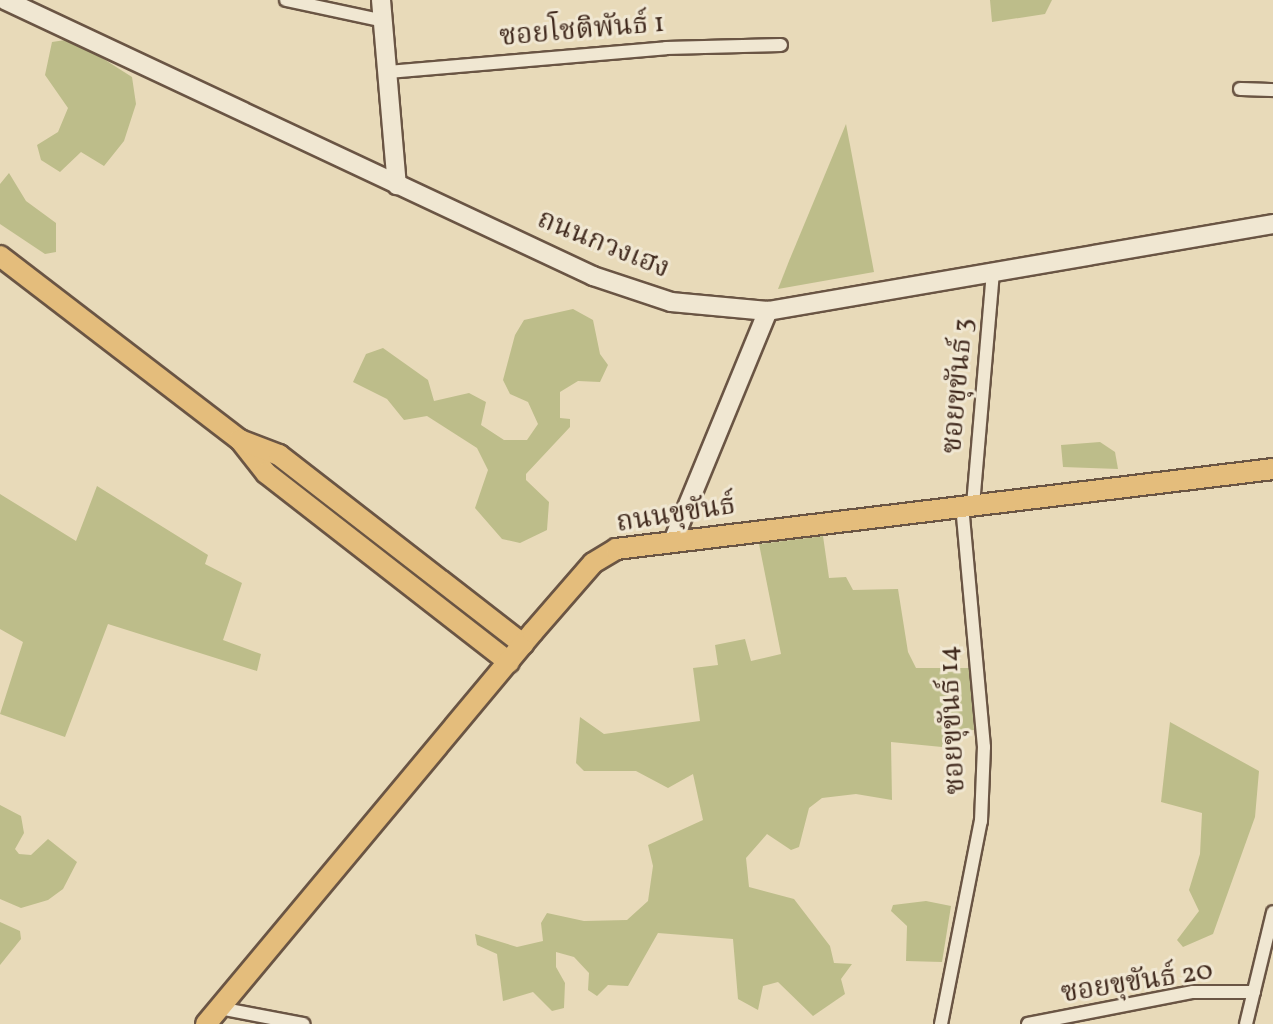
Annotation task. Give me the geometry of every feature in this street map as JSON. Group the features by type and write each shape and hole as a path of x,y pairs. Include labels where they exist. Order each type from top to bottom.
{"main road":[{"path":"0,256 240,440 266,473 509,662"},
{"path":"240,440 279,455 523,644"},
{"name":"ถนนขุขันธ์","path":"212,1016 593,563 616,549 1273,469"}],"street":[{"name":"ถนนกวงเฮง","path":"5,0 630,291 671,302 768,311 1273,224"},
{"path":"286,0 384,21"},
{"path":"381,0 397,185"},
{"name":"ซอยโชติพันธ์ 1","path":"388,72 666,48 781,45"},
{"path":"1240,89 1273,90"},
{"name":"ซอยขุขันธ์ 3","path":"967,506 993,272"},
{"path":"673,541 768,311"},
{"name":"ซอยขุขันธ์ 14","path":"941,1024 981,821 984,747 967,506"},
{"path":"1246,1024 1273,912"},
{"name":"ซอยขุขันธ์ 20","path":"1028,1024 1193,992 1254,992"},
{"path":"212,1016 303,1024"}],"green space":[{"path":"990,0 1052,0 1045,14 992,22"},
{"path":"72,39 132,77 136,104 124,141 104,166 81,152 60,172 41,160 37,145 58,132 68,108 45,75 52,42"},
{"path":"846,124 874,272 778,289 789,261"},
{"path":"9,173 26,201 56,223 56,252 45,254 0,224 0,184"},
{"path":"573,309 593,320 600,354 608,365 600,382 578,381 560,392 560,418 570,419 570,427 526,474 526,480 549,502 547,530 520,543 502,539 475,508 488,470 477,448 427,416 404,420 387,399 353,382 366,354 383,348 428,380 434,401 469,393 486,402 481,425 504,440 527,440 538,424 528,402 510,394 503,380 515,335 524,320"},
{"path":"1100,442 1115,452 1118,469 1063,467 1061,445"},
{"path":"97,486 208,555 205,564 242,583 223,640 261,654 257,671 108,624 65,737 0,714 23,642 0,629 0,494 76,541"},
{"path":"823,536 829,578 846,577 853,590 898,589 908,652 916,668 970,668 974,730 946,732 942,747 891,742 892,800 856,794 822,798 809,808 799,847 791,850 767,834 746,858 749,887 794,899 830,946 834,963 852,964 841,979 845,994 813,1016 778,982 763,986 758,1010 738,999 733,939 658,933 628,986 608,985 597,996 588,990 589,973 574,957 556,952 556,967 565,983 564,1008 552,1011 533,992 503,1001 497,954 477,945 475,934 517,947 543,941 541,923 547,913 584,921 627,920 648,901 653,866 648,845 703,820 693,774 668,788 636,771 584,771 576,763 580,717 604,734 700,721 693,668 718,665 715,645 745,639 751,661 781,654 759,544"},
{"path":"1170,722 1259,771 1255,817 1213,934 1183,947 1177,940 1199,911 1189,890 1200,854 1202,813 1161,802"},
{"path":"0,805 21,816 24,833 15,849 19,854 31,855 48,839 77,862 63,889 48,900 21,908 0,899"},
{"path":"926,901 951,906 942,962 906,961 907,926 891,911 893,905"},
{"path":"0,922 20,931 21,939 0,965"}]}
